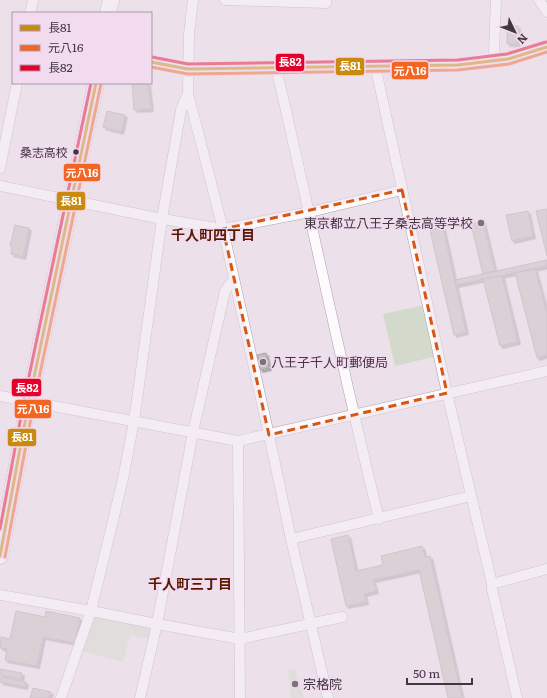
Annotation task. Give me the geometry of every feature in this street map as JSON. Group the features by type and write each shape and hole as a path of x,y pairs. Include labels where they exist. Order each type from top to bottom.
{"highway":[{"path":"0,556 29,401 96,84"}],"street":[{"path":"30,12 33,0"},
{"path":"193,0 189,34 188,93 223,229 310,624 328,698"},
{"path":"225,0 326,3 326,0"},
{"path":"495,61 496,0"},
{"path":"539,0 547,12"},
{"path":"152,62 188,69 458,65 495,61 547,47"},
{"path":"375,66 447,393 517,698"},
{"path":"276,67 310,212 353,415 379,519"},
{"path":"0,168 17,84"},
{"path":"61,698 91,611 123,479 134,421 162,219 181,110 188,93"},
{"path":"0,186 162,219 223,229 310,212 402,190"},
{"path":"140,698 157,624 194,432 225,291 234,279"},
{"path":"0,396 238,441 547,371"},
{"path":"238,441 240,698"},
{"path":"291,539 471,496"},
{"path":"492,584 547,569"},
{"path":"0,595 240,639 342,617"}],"highlighted area":[{"path":"402,190 447,393 269,435 223,229"}],"green space":[{"path":"425,305 437,356 395,366 383,314"},
{"path":"94,614 146,625 151,631 149,639 130,635 123,662 81,651"},
{"name":"宗格院","path":"295,669 304,698 291,698 288,670"}],"building":[{"path":"507,26 518,26 517,44 507,44"},
{"path":"132,84 148,84 151,109 134,110"},
{"path":"107,111 125,115 121,132 103,127"},
{"path":"547,209 547,256 536,211"},
{"path":"528,211 533,236 512,241 506,215"},
{"path":"483,221 495,271 483,274 471,224"},
{"path":"15,225 29,228 23,257 11,254 12,247 10,246"},
{"path":"443,227 466,332 454,335 430,230"},
{"path":"547,260 547,266 456,285 455,280"},
{"path":"535,269 547,313 547,355 537,358 515,273"},
{"path":"502,276 518,342 500,346 483,279"},
{"name":"八王子千人町郵便局","path":"266,353 269,368 260,370 257,355"},
{"path":"348,535 356,571 383,565 381,556 422,546 425,557 430,556 462,698 448,698 419,570 373,580 376,591 364,594 366,602 346,606 331,539"},
{"path":"16,611 45,617 46,611 80,618 75,643 43,637 37,666 5,660 7,649 0,648 1,637 10,639"},
{"path":"0,669 22,673 21,679 0,675"},
{"path":"0,677 26,682 25,687 0,682"},
{"path":"33,688 51,692 49,698 30,698"}],"transit line":[{"name":"長82","path":"152,57 188,64 458,60 507,54 546,42"},
{"name":"長81","path":"152,62 188,69 458,65 508,59 547,47"},
{"name":"元八16","path":"152,67 188,74 458,70 509,64 547,52"},
{"name":"長82","path":"0,529 24,400 91,84"},
{"name":"長81","path":"0,556 29,401 96,84"},
{"name":"元八16","path":"5,557 34,402 101,84"}],"place":[{"name":"桑志高校","path":"76,152"},
{"name":"東京都立八王子桑志高等学校","path":"481,223"},
{"name":"八王子千人町郵便局","path":"263,362"},
{"name":"宗格院","path":"295,684"}],"district":[{"name":"千人町四丁目","path":"213,235"},
{"name":"千人町三丁目","path":"190,584"}]}
